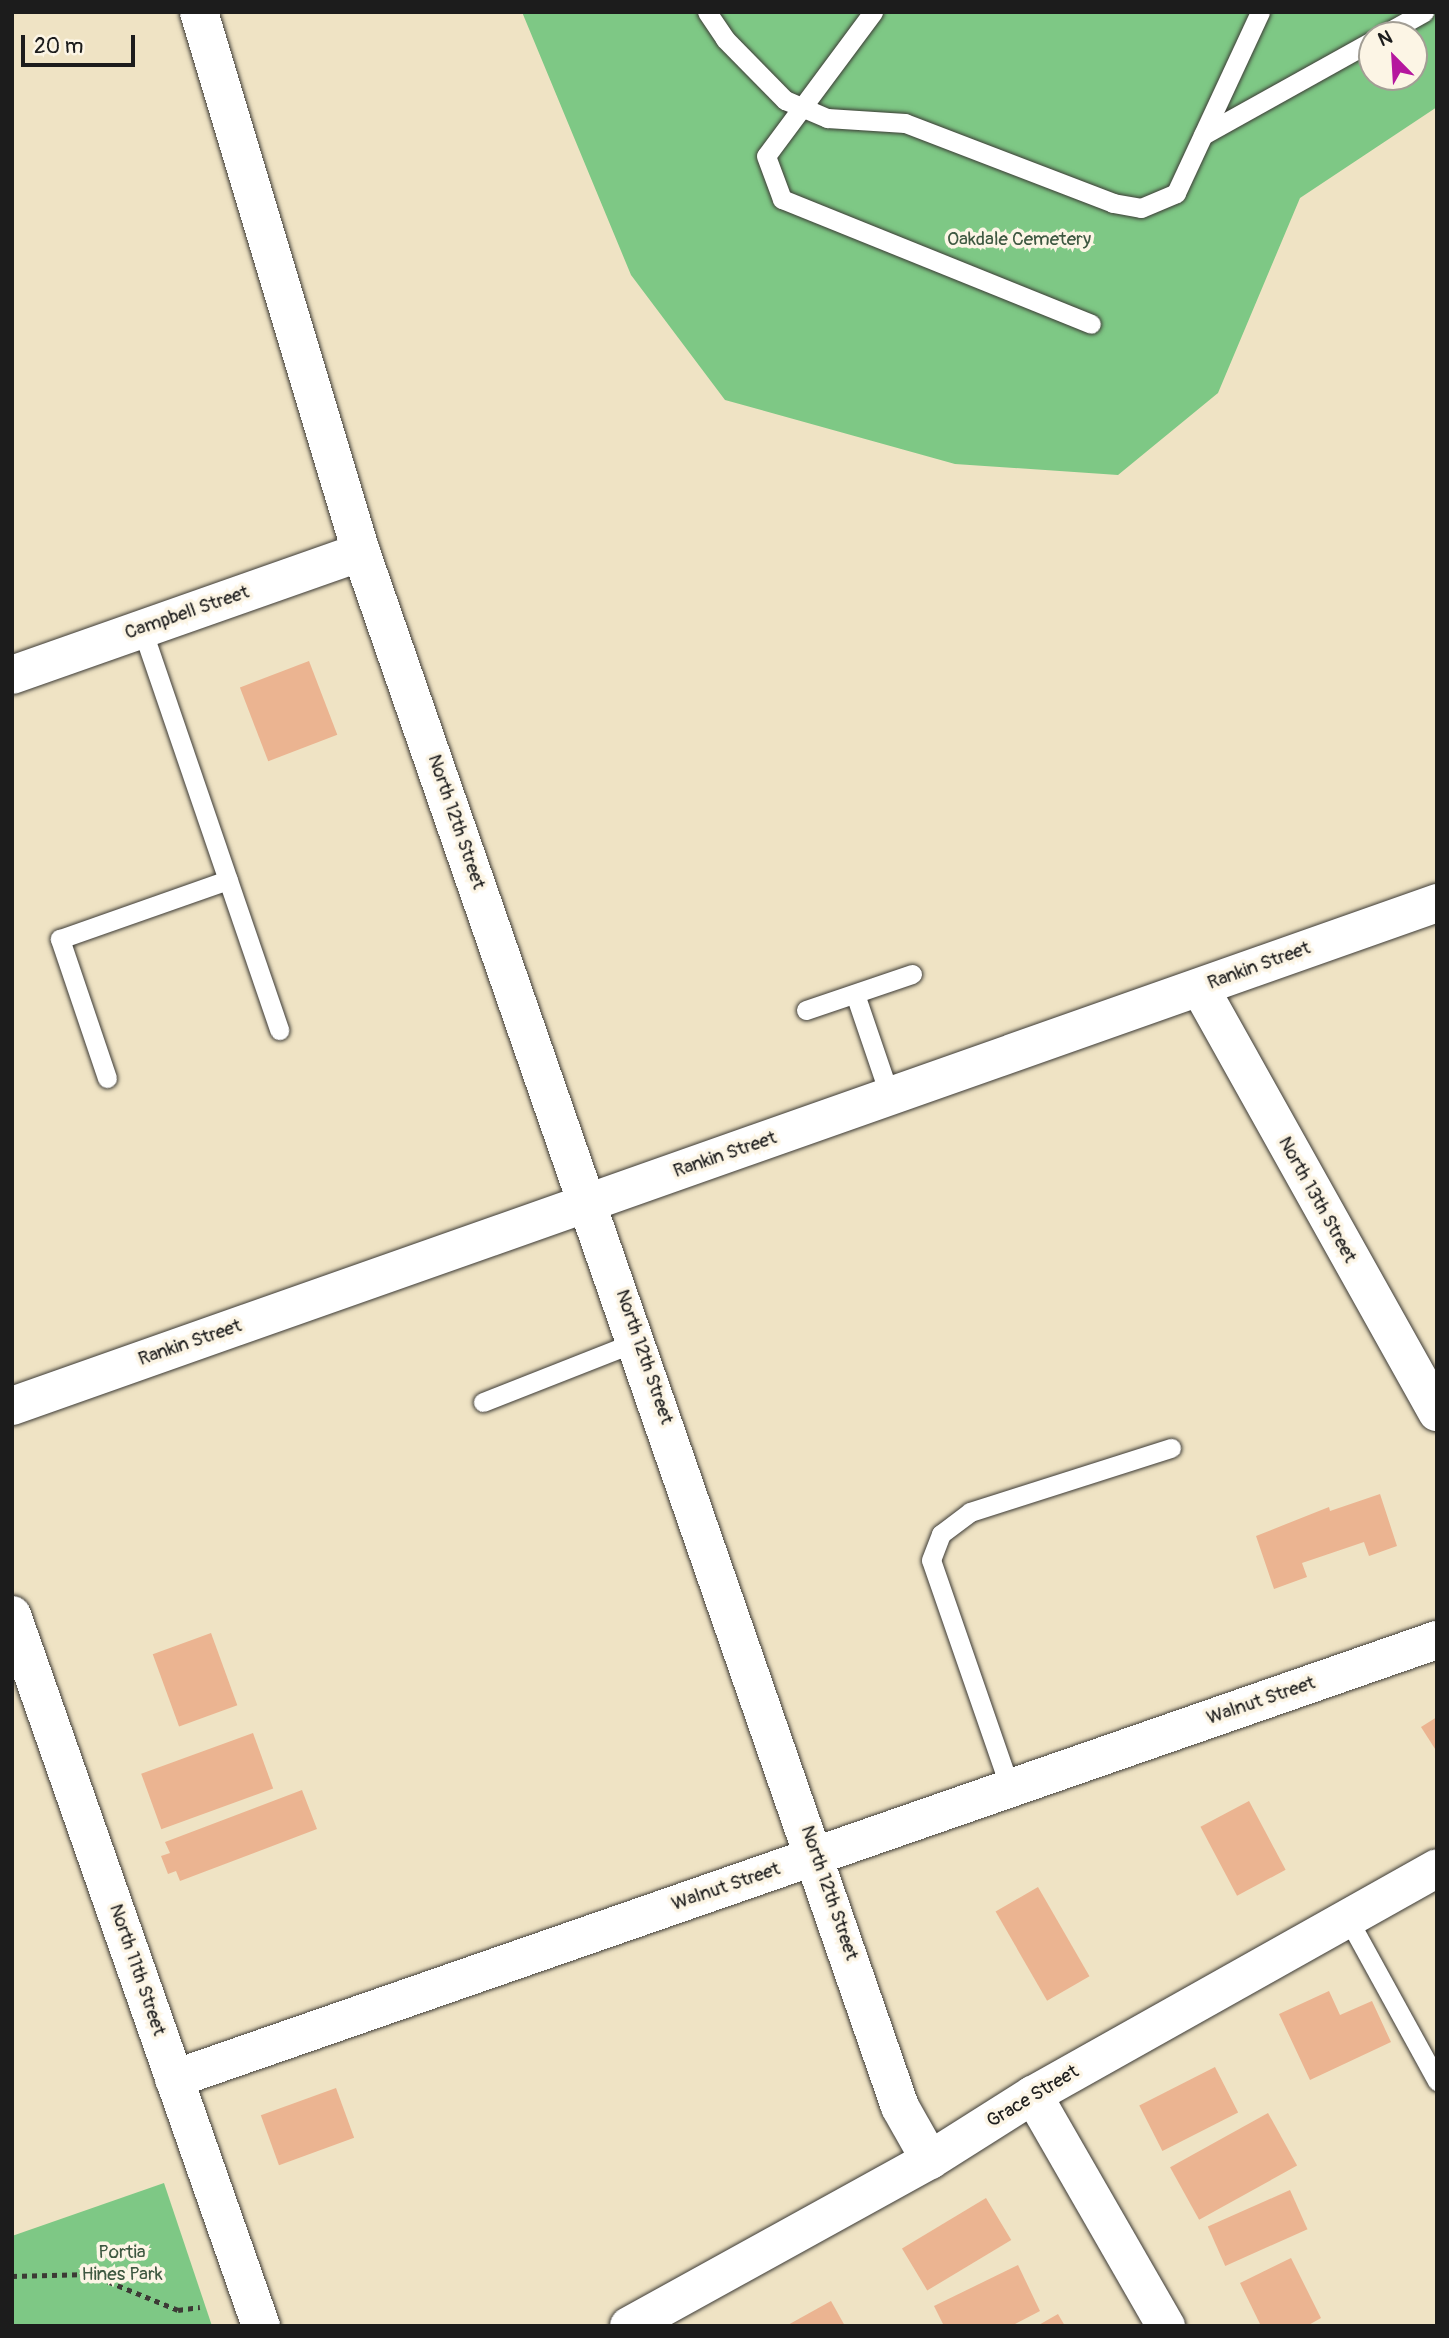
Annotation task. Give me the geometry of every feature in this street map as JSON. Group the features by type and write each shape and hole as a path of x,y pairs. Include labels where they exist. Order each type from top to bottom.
{"street":[{"name":"North 12th Street","path":"199,12 361,552 817,1856 900,2107 930,2160"},
{"name":"Campbell Street","path":"12,675 361,552"},
{"name":"Rankin Street","path":"12,1406 1437,903"},
{"name":"North 13th Street","path":"1200,988 1437,1412"},
{"name":"North 11th Street","path":"12,1615 261,2326"},
{"name":"Walnut Street","path":"174,2079 1437,1640"},
{"name":"Grace Street","path":"629,2326 930,2160 1033,2095 1437,1868"},
{"path":"1033,2095 1166,2326"}],"lane":[{"path":"707,12 742,56 785,100 827,118 905,123 1113,203 1142,208 1176,193 1260,12"},
{"path":"873,12 766,156 782,199 1091,324"},
{"path":"1408,21 1424,12"},
{"path":"1203,135 1358,49"},
{"path":"142,629 279,1030"},
{"path":"107,1078 60,939 228,880"},
{"path":"806,1010 912,974"},
{"path":"855,994 890,1097"},
{"path":"483,1402 638,1341"},
{"path":"1010,1788 932,1560 941,1534 970,1512 1171,1448"},
{"path":"1348,1919 1437,2081"}],"path":[{"path":"12,2276 90,2273 178,2310 200,2307"}],"green space":[{"name":"Oakdale Cemetery","path":"522,12 1437,12 1437,107 1300,198 1218,393 1118,475 955,464 725,400 631,275"},
{"name":"Portia Hines Park","path":"164,2183 212,2326 12,2326 12,2236"}],"building":[{"path":"309,661 337,735 268,761 240,688"},
{"path":"1380,1494 1397,1546 1369,1556 1364,1542 1302,1563 1307,1577 1274,1589 1256,1536 1329,1507 1330,1511"},
{"path":"211,1633 237,1705 179,1727 153,1654"},
{"path":"1437,1717 1437,1752 1421,1727"},
{"path":"253,1733 273,1788 161,1829 141,1774"},
{"path":"302,1790 317,1829 180,1881 176,1871 168,1874 161,1856 170,1853 165,1842"},
{"path":"1249,1801 1286,1870 1237,1896 1200,1827"},
{"path":"1038,1887 1090,1976 1047,2001 996,1912"},
{"path":"1329,1991 1340,2015 1372,2001 1391,2042 1310,2080 1279,2014"},
{"path":"1215,2067 1238,2112 1162,2151 1139,2106"},
{"path":"336,2088 354,2138 279,2165 261,2115"},
{"path":"1268,2113 1297,2165 1199,2220 1170,2167"},
{"path":"1290,2190 1307,2229 1225,2266 1208,2227"},
{"path":"986,2198 1011,2240 927,2290 902,2248"},
{"path":"1291,2258 1321,2318 1307,2326 1261,2326 1240,2283"},
{"path":"1018,2265 1040,2311 1011,2326 944,2326 934,2306"},
{"path":"831,2301 845,2326 786,2326"},
{"path":"1058,2314 1065,2326 1037,2326"}]}
